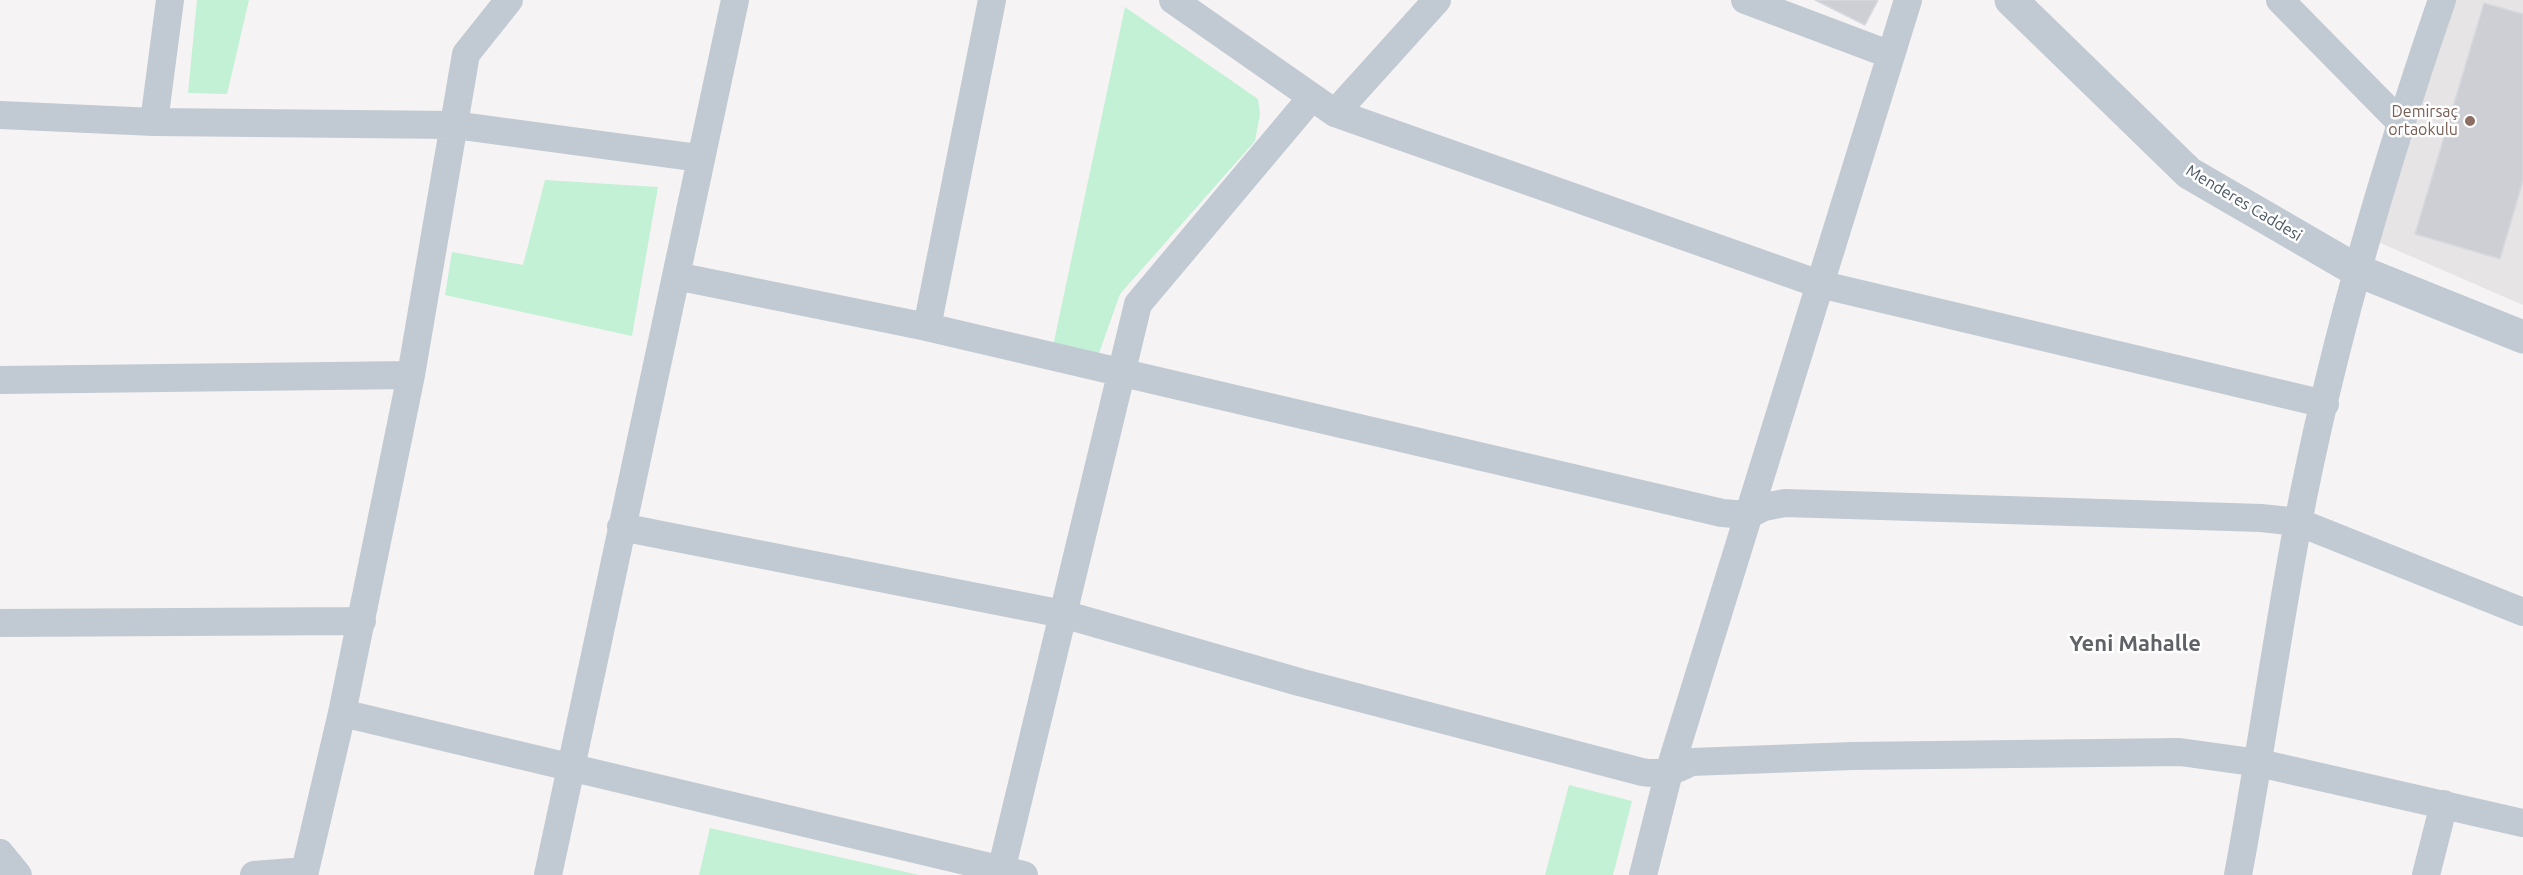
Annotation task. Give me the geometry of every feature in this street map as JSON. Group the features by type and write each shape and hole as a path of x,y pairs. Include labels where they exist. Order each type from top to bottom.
{"street":[{"path":"154,122 170,0"},
{"path":"254,875 305,873 362,621 411,375 466,54 509,0"},
{"path":"548,875 676,276 699,158 735,0"},
{"path":"927,327 992,0"},
{"path":"1173,0 1324,105 1820,284 2325,404"},
{"path":"342,713 1009,873 1063,614 1138,304 1324,105 1437,0"},
{"path":"1745,0 1891,55"},
{"path":"1664,775 1688,715 1736,554 1735,514 1759,478 1908,0"},
{"name":"Menderes Caddesi","path":"2011,0 2189,172 2356,270 2523,337"},
{"path":"2280,0 2400,122"},
{"path":"2238,875 2259,763 2298,522 2356,270 2400,122 2442,0"},
{"path":"0,115 154,122 454,125 699,158"},
{"path":"676,276 927,327 1735,514 1785,503 2249,517 2298,522 2523,612"},
{"path":"0,380 411,375"},
{"path":"1759,478 1764,496 1785,503"},
{"path":"621,527 1063,614 1299,682 1664,775"},
{"path":"0,623 362,621"},
{"path":"1688,715 1688,745 1697,754 1715,761"},
{"path":"1643,875 1658,815 1657,794 1651,779 1691,762 1852,756 2180,752 2259,763 2523,823"},
{"path":"2426,875 2444,804"},
{"path":"0,853 18,875"}],"shaded area":[{"name":"Demirsaç ortaokulu","path":"2454,0 2523,0 2523,305 2378,242"}],"green space":[{"path":"197,0 249,0 227,94 188,93"},
{"path":"1125,7 1258,99 1260,114 1255,141 1120,294 1098,356 1053,346"},
{"path":"545,180 658,187 632,336 445,295 452,252 523,265"},
{"path":"1569,785 1632,801 1613,875 1545,875"},
{"path":"710,828 919,875 699,875"}],"building":[{"path":"1815,0 1878,0 1865,25"},
{"path":"2484,3 2523,14 2523,181 2500,259 2415,234"}],"place":[{"name":"Demirsaç ortaokulu","path":"2470,121"}],"district":[{"name":"Yeni Mahalle","path":"2135,644"}]}
